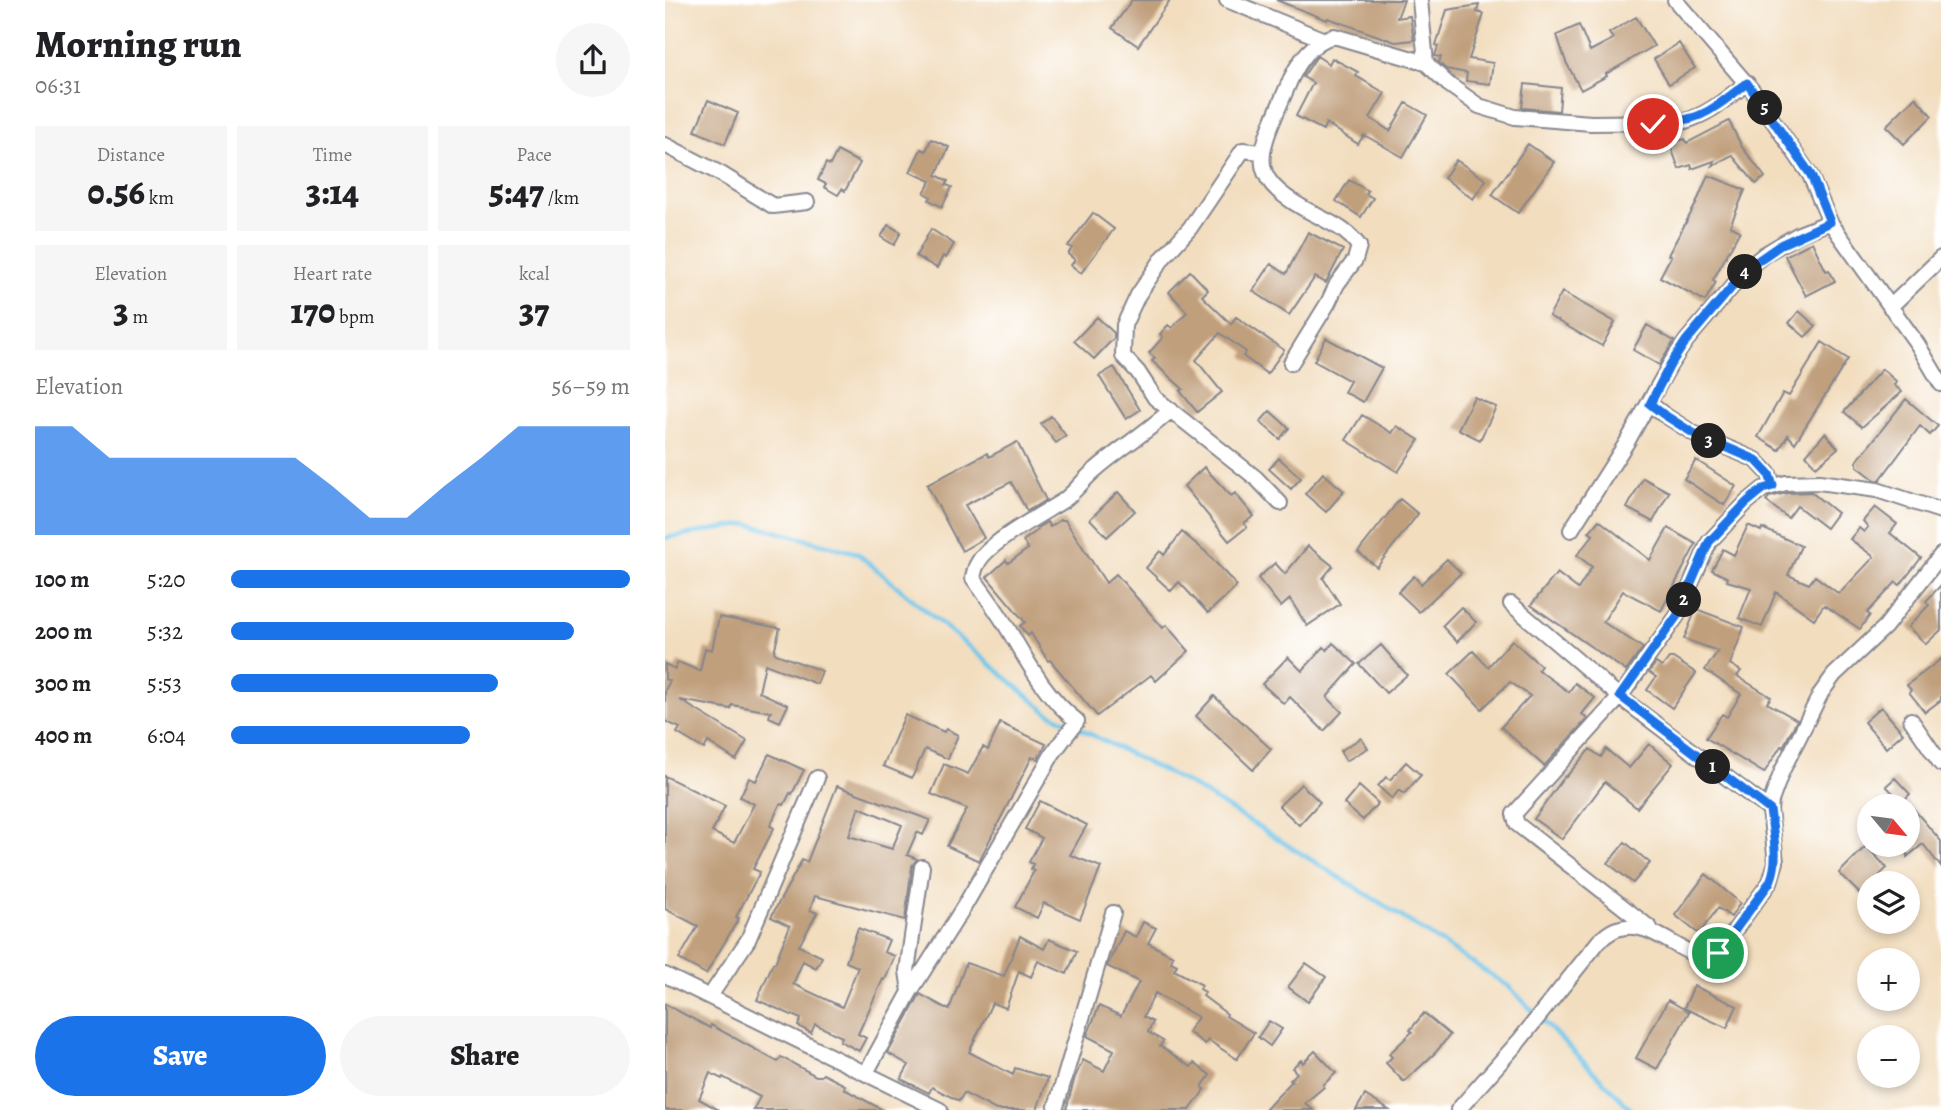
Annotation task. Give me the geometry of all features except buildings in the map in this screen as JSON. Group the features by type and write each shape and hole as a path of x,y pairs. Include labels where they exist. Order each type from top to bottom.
{"street":[{"path":"1227,0 1322,39"},
{"path":"1420,0 1426,63"},
{"path":"1675,0 1747,83 1811,175 1830,222 1918,345 1941,384"},
{"path":"1291,363 1337,284 1355,260 1359,246 1349,232 1290,202 1271,185 1263,169 1261,152 1287,86 1309,50 1322,39 1334,36 1426,63 1448,84 1489,110 1515,117 1591,123 1682,122 1712,109 1747,83"},
{"path":"665,145 722,174 773,206 807,202"},
{"path":"1261,152 1243,150 1190,228 1163,258 1138,295 1124,325 1123,356 1138,372 1155,398 1256,478 1280,503"},
{"path":"1571,530 1686,341 1749,267 1790,239 1830,222"},
{"path":"1890,307 1941,258"},
{"path":"1650,404 1693,433 1756,460 1769,474 1773,486"},
{"path":"866,1073 910,992 965,905 1053,754 1077,721 1066,713 1020,652 1005,624 973,578 978,560 1002,538 1026,525 1043,510 1065,499 1094,470 1146,433 1171,411"},
{"path":"1941,511 1877,489 1819,482 1786,483 1763,489 1709,542 1677,616 1620,696 1514,814 1517,824 1655,932 1696,956 1712,956 1718,953 1775,872 1775,842 1770,810 1782,771 1827,683 1885,627 1941,555"},
{"path":"1511,604 1620,696 1770,810"},
{"path":"1911,720 1941,764"},
{"path":"710,996 748,940 817,778"},
{"path":"910,992 907,971 922,867"},
{"path":"1055,1110 1113,913"},
{"path":"1458,1110 1519,1041 1599,942 1615,929 1635,926 1655,932"},
{"path":"665,975 940,1110"}],"waterway":[{"path":"665,538 748,524 857,553 1047,712 1191,785 1508,986 1632,1110"}],"route":[{"path":"1653,124 1696,118 1747,83 1811,175 1830,222 1799,234 1749,267 1686,341 1650,404 1693,433 1756,460 1769,474 1773,486 1763,489 1746,503 1709,542 1677,616 1620,696 1770,810 1775,842 1775,872 1718,953"}]}
